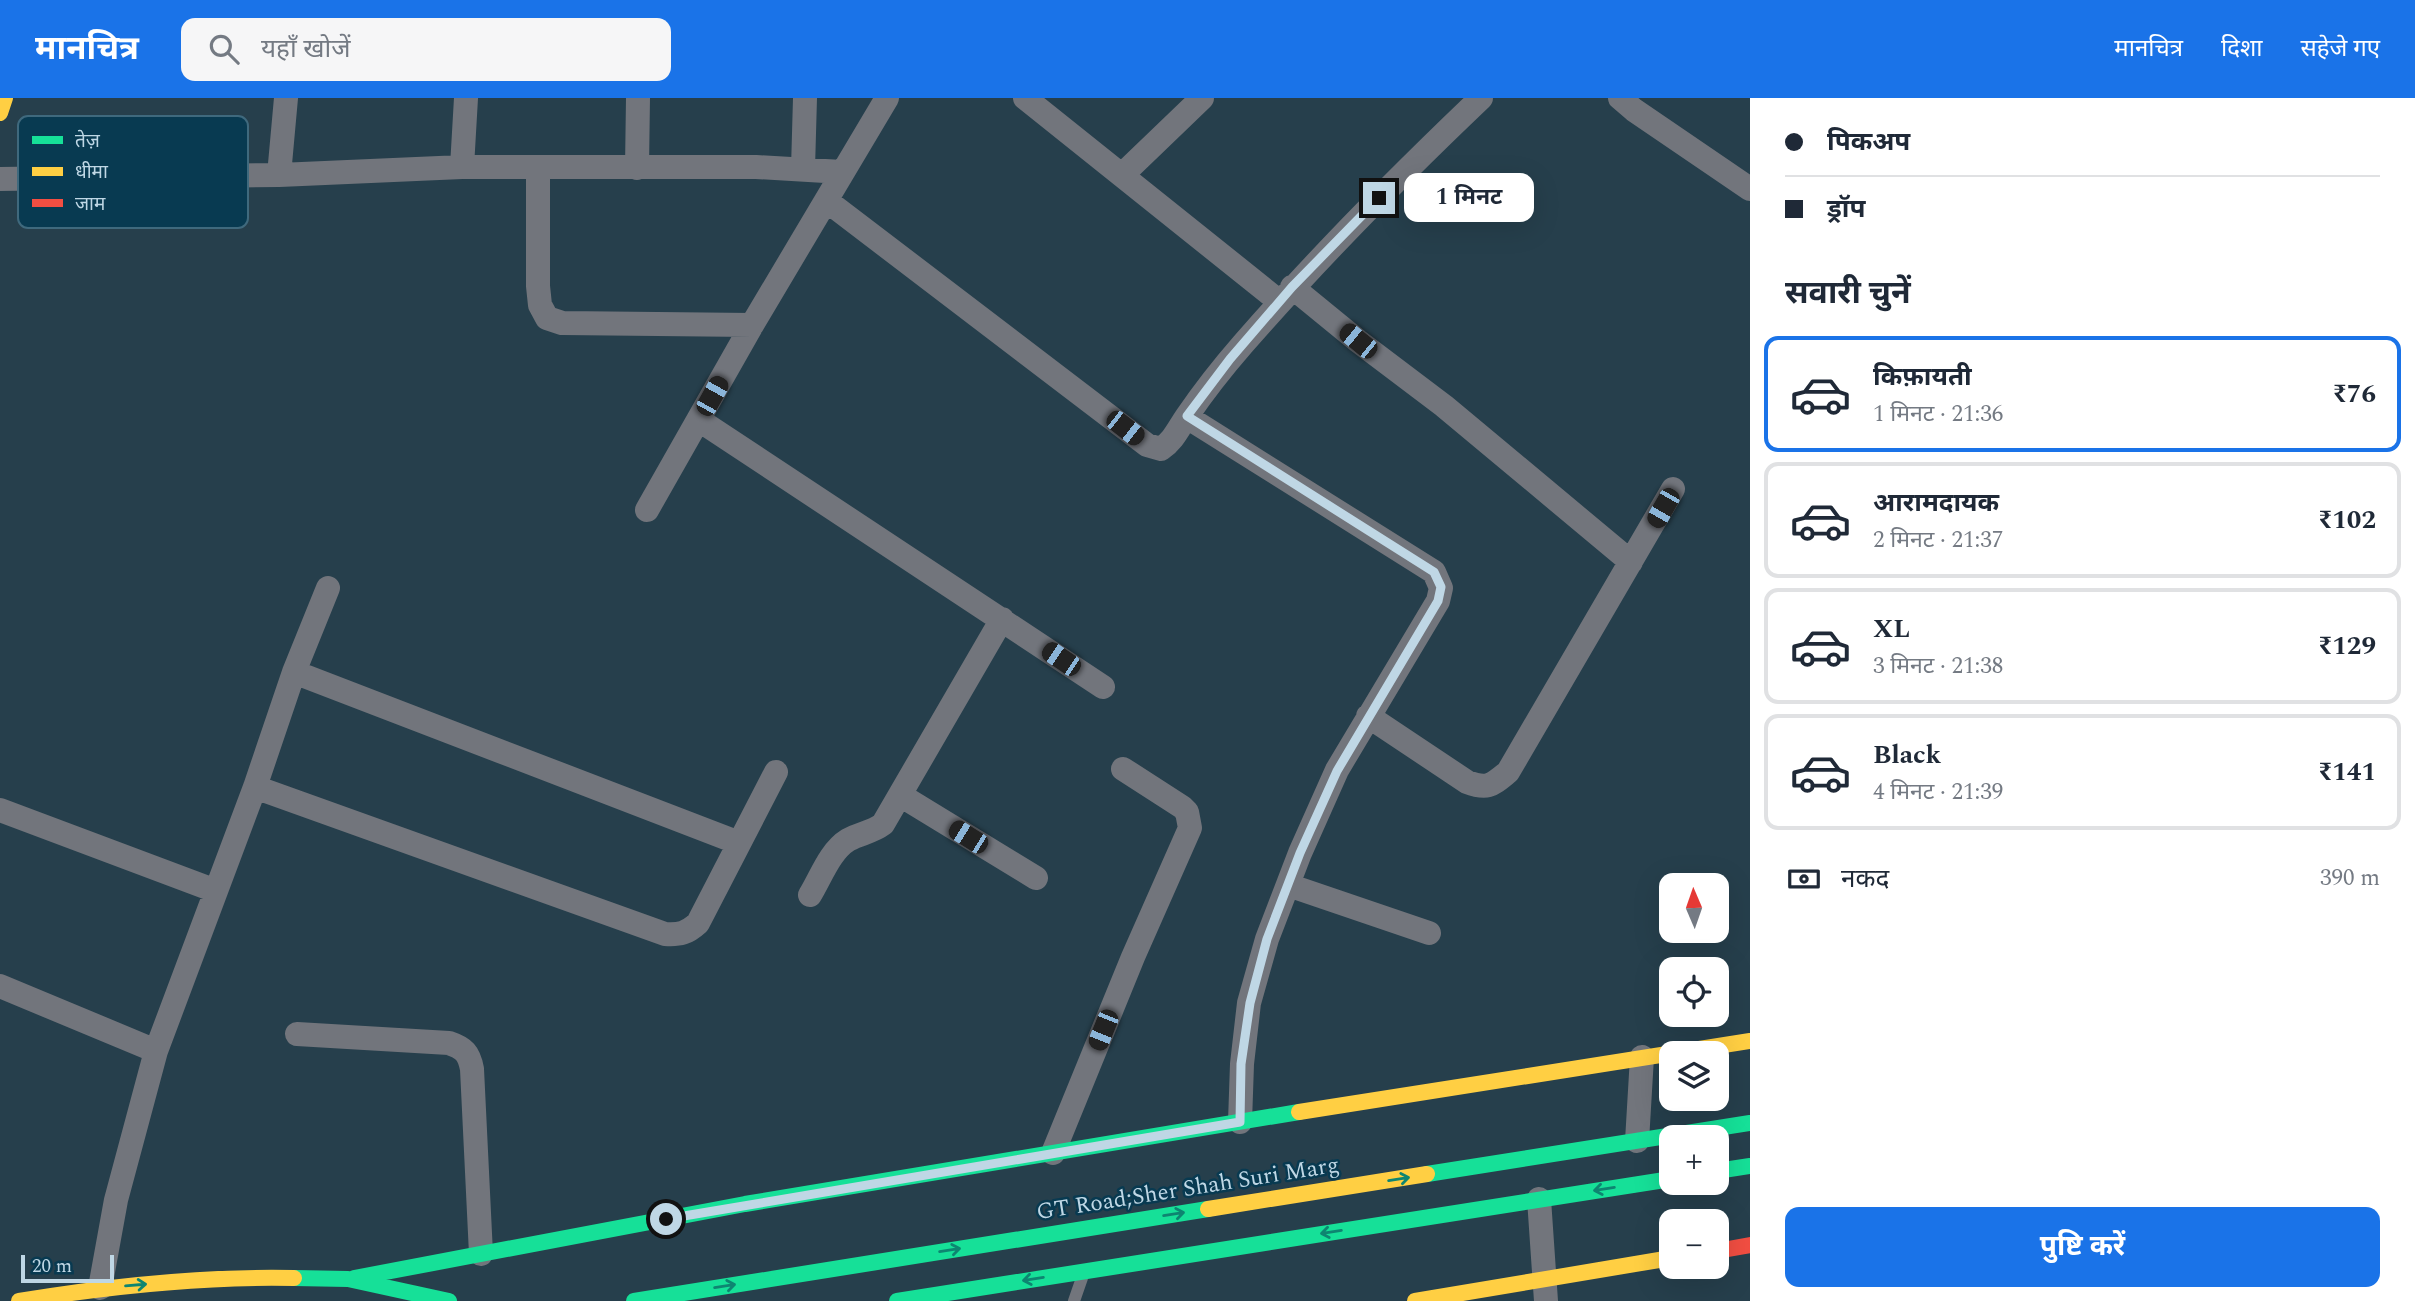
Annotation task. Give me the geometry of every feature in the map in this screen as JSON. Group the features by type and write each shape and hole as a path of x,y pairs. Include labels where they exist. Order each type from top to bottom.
{"main road":[{"path":"0,113 5,98"},
{"path":"19,1301 100,1288 238,1277 348,1279 745,1204 1750,1041"},
{"name":"GT Road;Sher Shah Suri Marg","path":"634,1301 1750,1123"},
{"path":"1729,1169 1750,1166"},
{"path":"897,1301 1659,1181"},
{"path":"1729,1249 1750,1245"},
{"path":"1415,1301 1546,1290 1659,1261"},
{"path":"348,1279 439,1300"}],"street":[{"path":"279,175 286,98"},
{"path":"462,167 466,98"},
{"path":"637,168 638,98"},
{"path":"803,169 805,98"},
{"path":"648,510 752,325 887,98"},
{"path":"1025,98 1122,175 1286,295 1358,341 1444,406 1631,562"},
{"path":"1122,175 1202,98"},
{"path":"827,201 1147,445 1161,449 1173,441 1187,416 1230,359 1286,295 1413,162 1481,98"},
{"path":"1620,98 1634,110 1746,178"},
{"path":"248,175 462,167 803,169 842,172"},
{"path":"538,168 538,286 540,305 547,318 562,323 752,325"},
{"path":"0,179 18,179"},
{"path":"1187,416 1434,572 1441,587 1438,601 1337,771 1267,939 1250,1003 1241,1064 1240,1122"},
{"path":"699,420 1103,687"},
{"path":"1368,716 1467,782 1480,787 1493,785 1508,772 1674,489"},
{"path":"100,1288 116,1200 156,1051 255,787 294,672 328,588"},
{"path":"810,895 836,850 848,840 872,832 883,824 1002,619"},
{"path":"294,672 739,843"},
{"path":"1053,1153 1133,957 1190,828 1187,811 1123,769"},
{"path":"255,787 665,934 679,935 698,923 776,772"},
{"path":"900,795 1036,878"},
{"path":"0,810 216,891"},
{"path":"1288,885 1429,933"},
{"path":"0,986 156,1051"},
{"path":"297,1034 449,1043 463,1048 469,1056 472,1069 481,1254"},
{"path":"1637,1141 1642,1058"},
{"path":"1539,1199 1546,1290"}],"lane":[{"path":"1074,1301 1084,1271"}],"traffic: fast":[{"path":"354,1278 745,1204 1299,1112"},
{"path":"1427,1174 1750,1123"},
{"path":"1729,1169 1750,1166"},
{"path":"897,1301 1659,1181"},
{"path":"634,1301 1208,1209"},
{"path":"294,1278 348,1279 449,1301"}],"traffic: slow":[{"path":"0,113 5,98"},
{"path":"1299,1112 1750,1041"},
{"path":"1208,1209 1427,1174"},
{"path":"1415,1301 1659,1260"},
{"path":"19,1301 156,1283 294,1278"}],"traffic: jam":[{"path":"1729,1249 1750,1245"}],"route":[{"path":"666,1219 1240,1122 1241,1064 1250,1003 1267,939 1300,853 1337,771 1438,601 1441,587 1434,572 1187,416 1230,359 1292,287 1379,198"}]}
